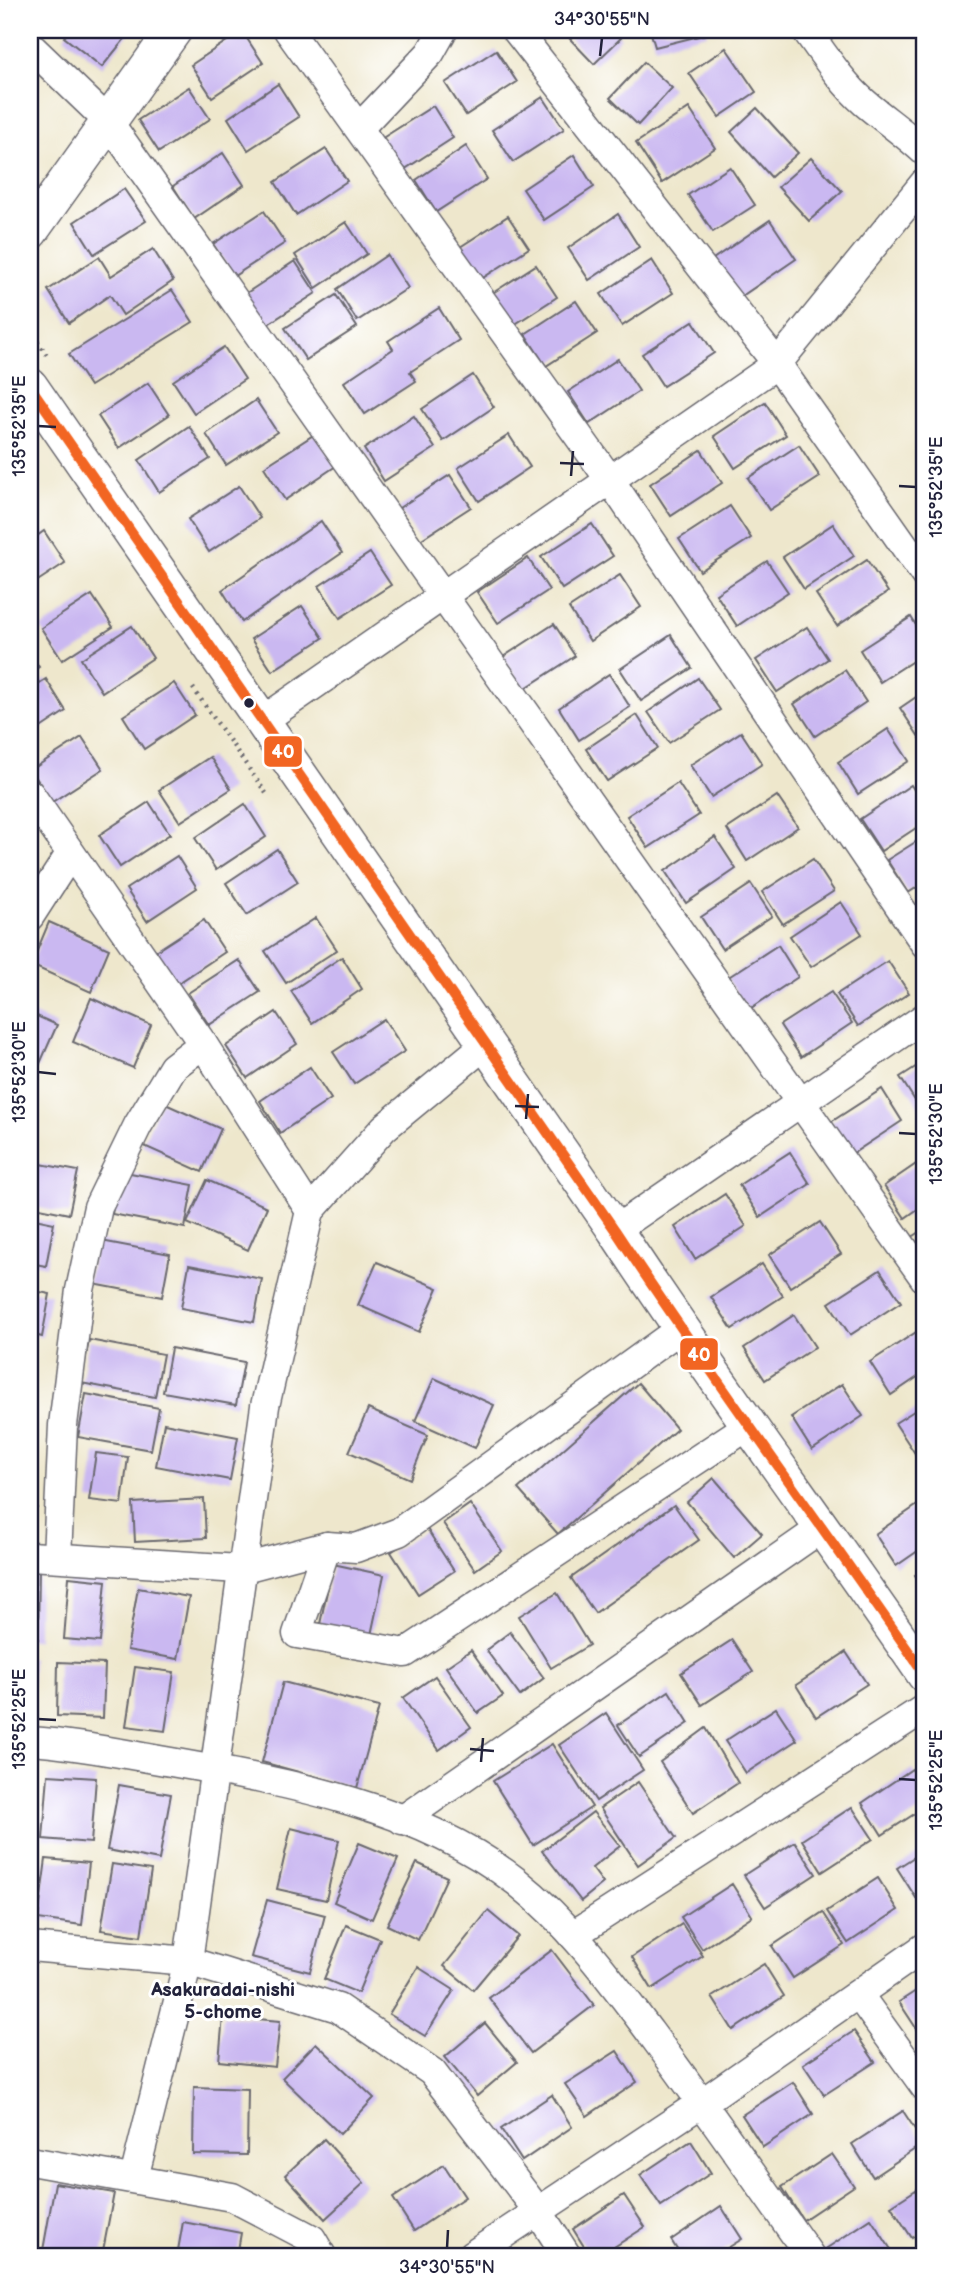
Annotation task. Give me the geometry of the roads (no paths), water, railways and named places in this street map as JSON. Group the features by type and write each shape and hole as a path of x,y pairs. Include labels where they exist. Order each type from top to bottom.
{"street":[{"path":"30,232 174,30"},
{"path":"288,30 360,127 610,480 925,944"},
{"path":"360,127 430,53 443,30"},
{"path":"516,30 777,364 925,575"},
{"path":"806,30 832,67 865,102 900,127 925,152"},
{"path":"30,46 108,121 925,1279"},
{"path":"262,721 777,364 925,182"},
{"path":"30,386 615,1230 680,1329 751,1424 925,1675"},
{"path":"30,794 203,1044 310,1211"},
{"path":"30,916 70,854"},
{"path":"615,1230 925,1017"},
{"path":"203,1044 173,1067 138,1125 98,1207 80,1290 43,1556 240,1569 327,1546 356,1548 399,1532 680,1329"},
{"path":"134,2178 188,1961 240,1569 265,1406 310,1211 384,1128 486,1044"},
{"path":"327,1546 297,1634 405,1653 751,1424"},
{"path":"402,1820 823,1527"},
{"path":"573,1934 925,1708"},
{"path":"30,1741 64,1743 215,1769 328,1793 444,1836 517,1882 573,1934 605,1971 703,2102 810,2256"},
{"path":"30,1947 188,1961 338,2008 432,2072 538,2211 567,2256"},
{"path":"471,2256 703,2102 925,1947"},
{"path":"858,1994 925,2087"},
{"path":"30,2161 232,2197 312,2239 322,2256"}],"district":[{"name":"Asakuradai-nishi 5-chome","path":"223,2000"}]}
